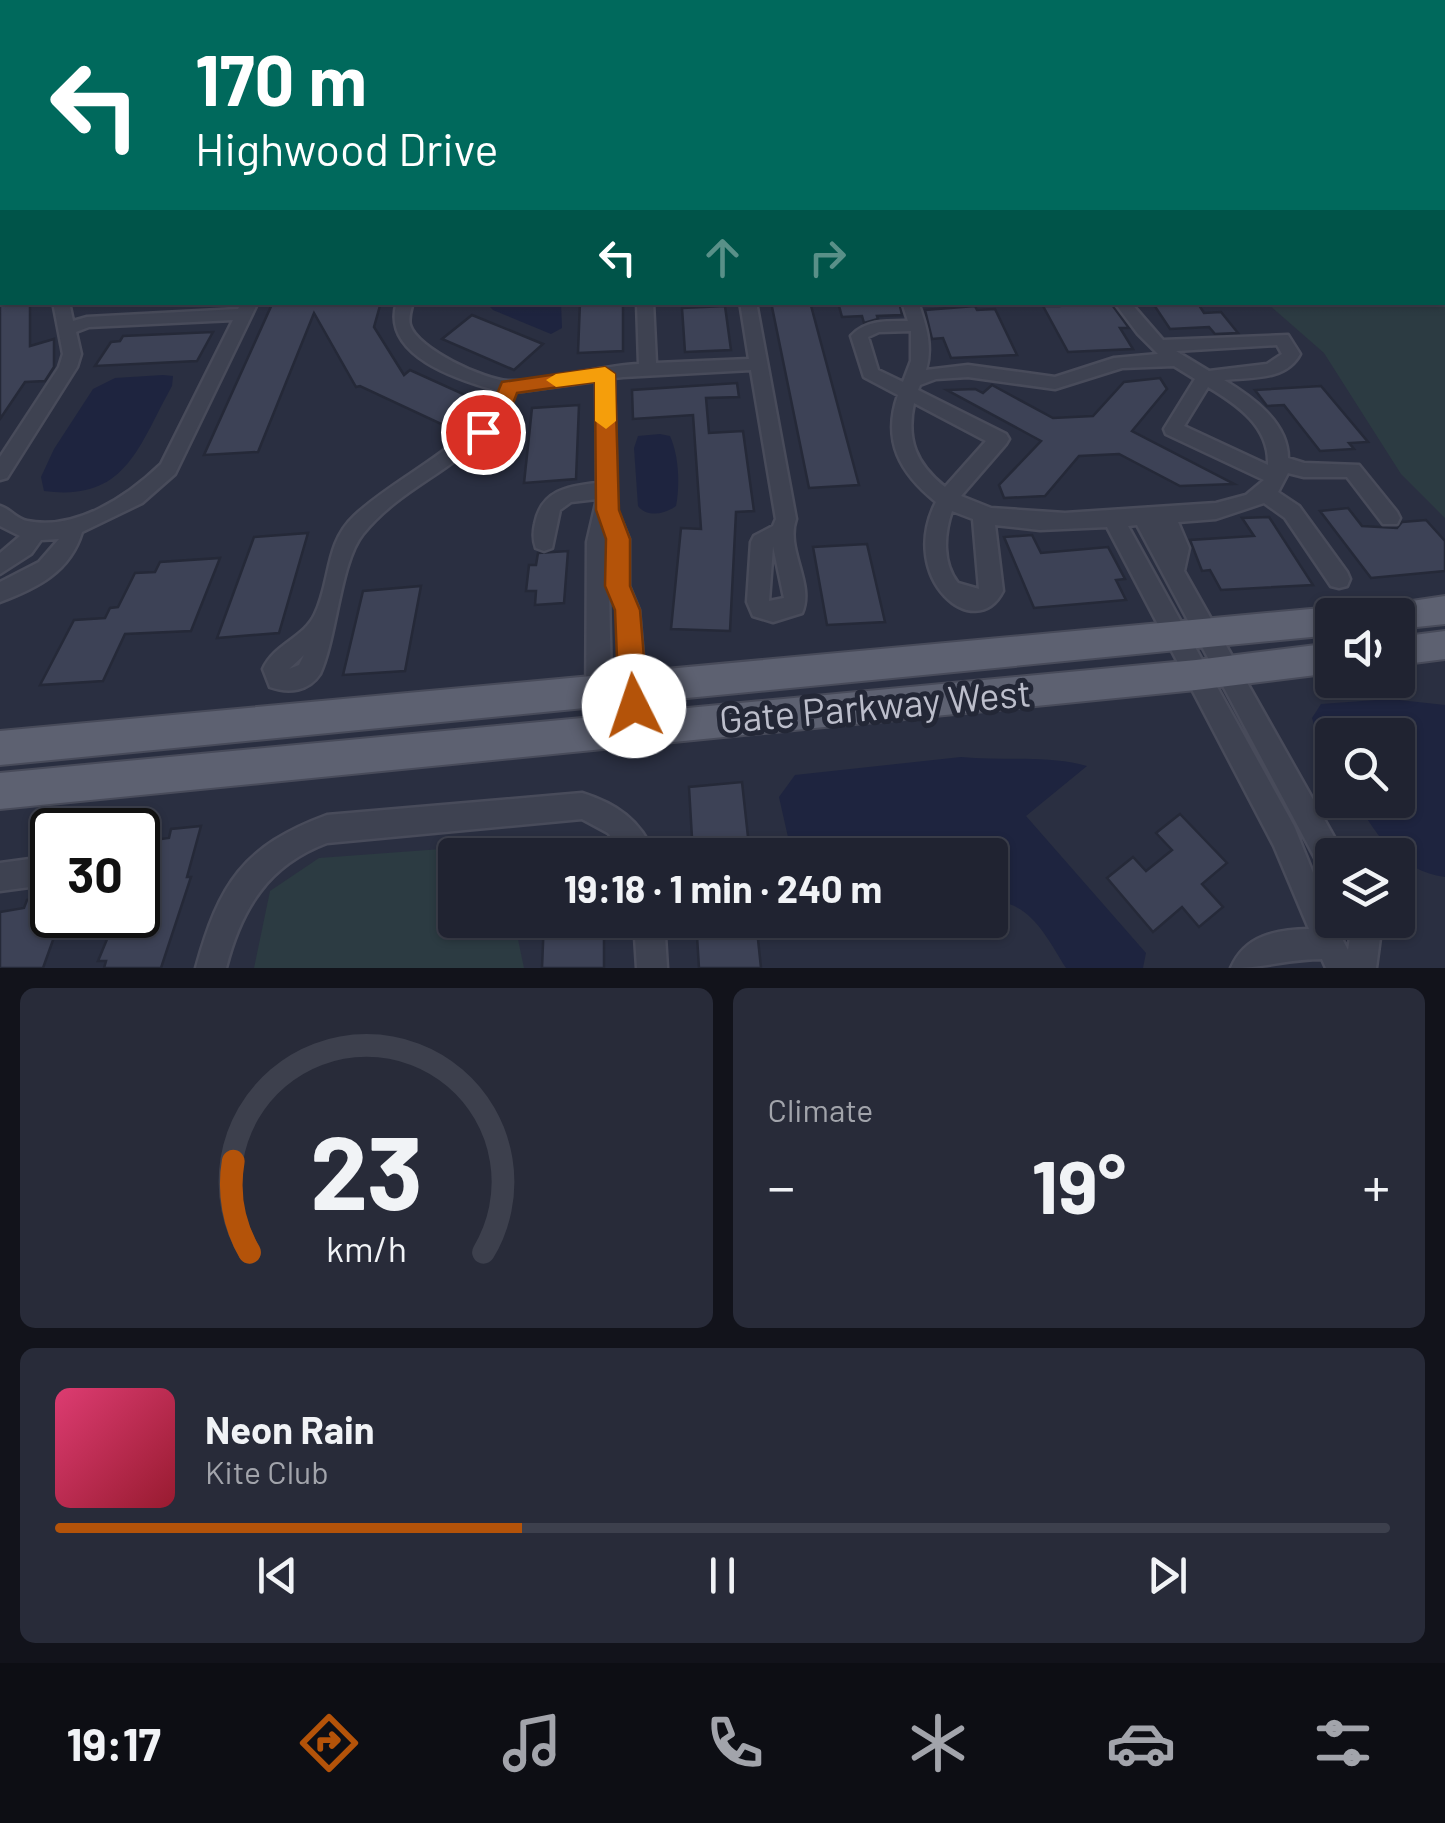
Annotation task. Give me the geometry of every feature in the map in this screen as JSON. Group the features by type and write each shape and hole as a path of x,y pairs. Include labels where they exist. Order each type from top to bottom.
{"main road":[{"path":"1415,613 1445,610"},
{"name":"Gate Parkway West","path":"0,748 1315,623"},
{"path":"1415,648 1445,645"},
{"name":"Gate Parkway West","path":"0,791 1315,660"}],"street":[{"path":"0,472 68,367 72,354 61,305"},
{"path":"403,305 400,320 405,335 420,352 494,386 648,370 759,364"},
{"path":"645,305 648,370"},
{"path":"749,305 786,519 781,532"},
{"path":"911,305 924,348 902,414 903,448 921,478 947,499 983,515 1028,522 1154,516 1239,506 1273,478 1304,470 1352,470 1390,518"},
{"path":"1125,305 1160,346 1267,426 1273,478 1339,578"},
{"path":"66,329 87,322 247,308"},
{"path":"1,517 37,529 73,526 140,496 168,469 247,308"},
{"path":"918,326 867,329 859,336 870,373 912,386 999,439 947,499 939,517 936,551 946,590 956,597 977,600 992,591 983,515"},
{"path":"1160,346 1282,339 1288,346 1288,360 1275,370 1224,372 1206,377 1173,429 1273,478"},
{"path":"912,386 935,374 974,371 1054,383 1079,379 1115,364 1177,360"},
{"path":"605,374 607,500 598,542 614,687 636,727"},
{"path":"321,627 341,552 356,528 483,432 501,408 509,387"},
{"path":"544,542 544,518 550,503 565,495 607,500"},
{"path":"599,730 614,687 628,610 618,586 618,539 607,500"},
{"path":"1154,516 1190,635"},
{"path":"1113,518 1317,838"},
{"path":"0,592 48,569 70,544 73,526"},
{"path":"0,565 23,548 37,529"},
{"path":"1211,673 1310,891 1335,956 1267,948 1249,960 1246,968"},
{"path":"210,968 221,924 235,897 254,872 279,850 304,836 327,829 582,806 615,819 633,838"},
{"path":"0,877 30,873"},
{"path":"651,938 652,968"},
{"path":"1361,968 1364,938"}],"shaded area":[{"path":"1269,305 1445,305 1445,518 1401,474 1324,353"},
{"path":"438,849 438,938 518,938 524,968 254,968 270,891 319,858"}],"water":[{"path":"488,305 561,305 562,328 551,334"},
{"path":"173,376 172,386 126,466 94,488 44,491 41,477 54,449 93,389 115,378"},
{"path":"638,436 670,436 673,444 677,498 672,509 651,513 638,506 634,448"},
{"path":"1390,699 1445,705 1445,877 1415,867 1415,838 1381,838 1367,818 1415,818 1415,718 1315,718 1315,728 1312,718 1321,704"},
{"path":"961,757 1041,759 1087,766 1026,816 1146,953 1143,968 1066,968 1036,923 1008,904 1008,838 788,838 779,797 795,775"}],"building":[{"path":"0,305 30,305 30,346 54,339 54,367 45,381 25,382 0,419"},
{"path":"272,305 380,305 374,327 404,375 410,370 483,403 454,430 356,387 314,313 258,452 204,455"},
{"path":"580,305 623,305 623,351 578,353"},
{"path":"772,305 811,305 859,485 809,488"},
{"path":"839,305 900,305 902,315 877,316 878,319 864,323 862,316 842,317"},
{"path":"1112,305 1129,328 1120,328 1133,349 1068,352 1043,306"},
{"path":"1154,305 1199,305 1204,313 1221,312 1238,333 1215,334 1209,327 1170,329"},
{"path":"725,306 731,350 685,352 682,308"},
{"path":"975,306 977,310 995,309 1017,355 951,358 943,338 932,339 925,310"},
{"path":"472,315 543,344 514,370 442,339"},
{"path":"213,332 197,361 95,366 111,342 120,341 123,336"},
{"path":"1160,378 1167,389 1132,431 1234,484 1180,486 1119,454 1079,456 1045,496 1004,498 999,485 1041,441 947,390 975,389 983,393 992,385 1053,418 1093,416 1124,382"},
{"path":"737,383 739,397 706,398 709,433 743,431 754,511 736,512 730,631 671,629 681,528 701,529 693,415 633,419 632,390"},
{"path":"1321,386 1368,442 1349,443 1354,449 1320,451 1284,405 1267,406 1255,390"},
{"path":"579,405 576,479 524,483 532,408"},
{"path":"1348,508 1362,526 1397,528 1402,522 1426,520 1445,541 1445,571 1371,578 1320,511"},
{"path":"1269,517 1313,585 1221,590 1210,570 1202,571 1190,540 1254,536 1242,518"},
{"path":"308,533 279,633 217,638 254,537"},
{"path":"1032,535 1041,553 1108,547 1125,579 1116,580 1126,600 1034,608 1004,537"},
{"path":"867,544 885,622 827,625 813,547"},
{"path":"568,551 564,603 535,605 536,591 526,591 529,565 536,565 538,553"},
{"path":"220,558 191,631 125,634 103,681 40,685 74,620 105,618 110,608 118,607 135,573 155,572 160,562"},
{"path":"421,586 405,671 343,675 363,591"},
{"path":"742,782 748,838 692,838 689,787"},
{"path":"1180,814 1227,863 1202,884 1223,907 1199,927 1182,907 1153,932 1107,878 1133,857 1146,871 1172,850 1156,833"},
{"path":"201,826 187,877 191,877 161,968 104,968 106,961 98,961 108,938 160,938 160,839 169,838 171,829"},
{"path":"30,900 30,938 54,938 43,968 0,968 0,912 24,908"},
{"path":"543,938 604,938 604,968 542,968"},
{"path":"697,938 758,938 761,968 699,968"}],"slow traffic":[{"path":"556,380 605,374 606,421"}],"route":[{"path":"483,432 501,408 509,387 605,374 608,510 618,539 618,586 628,610 634,706"}]}
